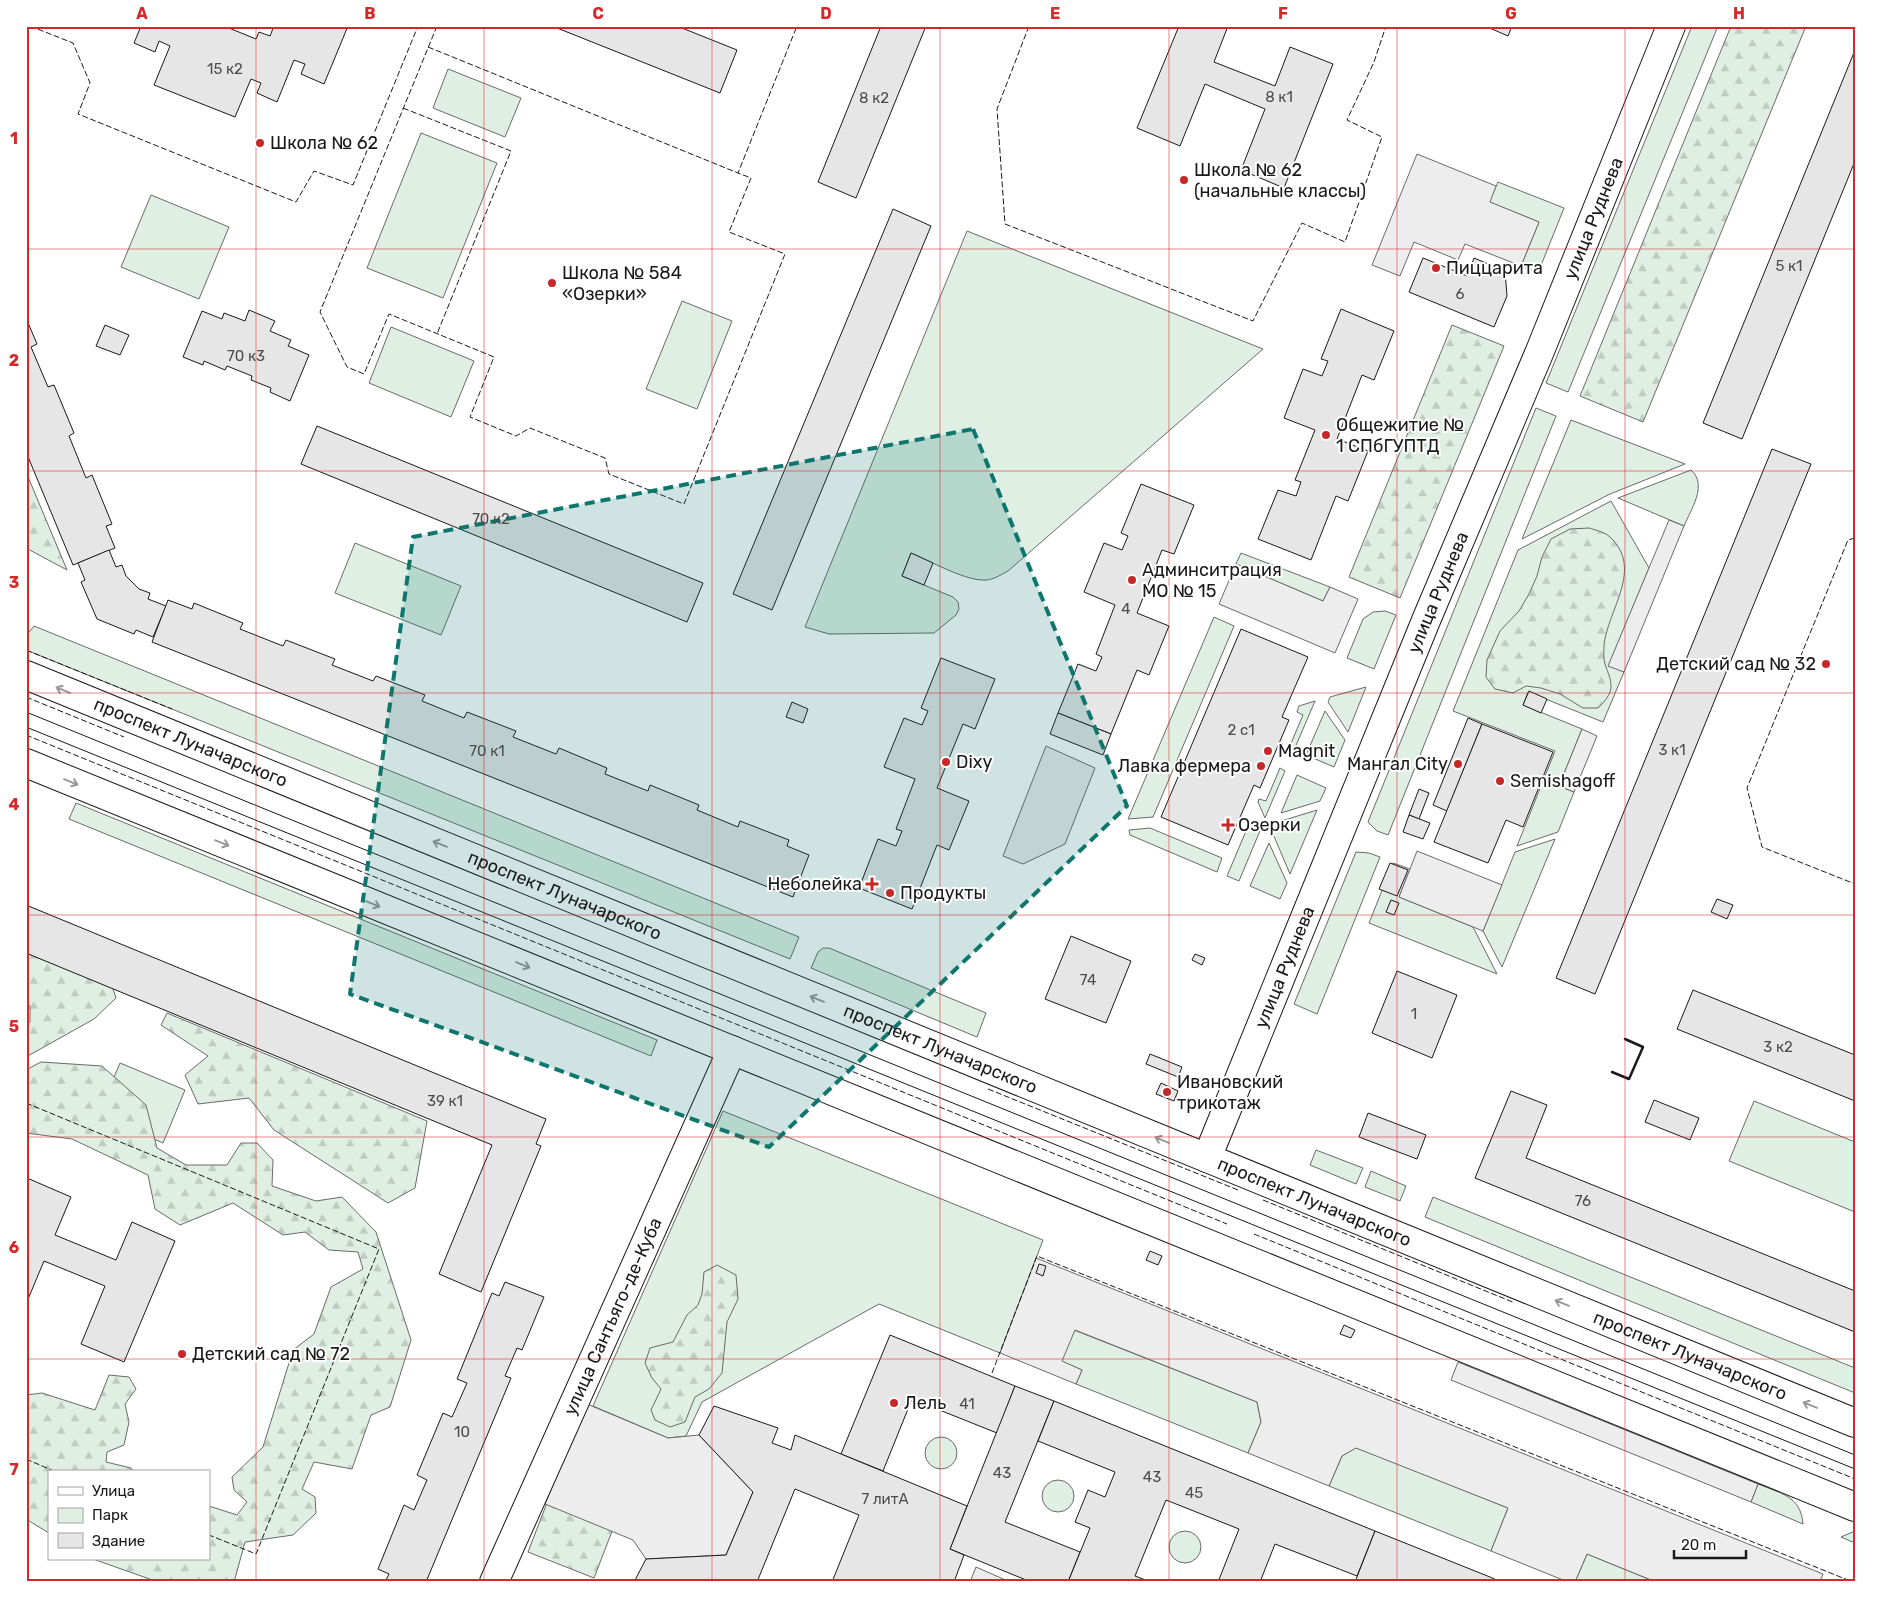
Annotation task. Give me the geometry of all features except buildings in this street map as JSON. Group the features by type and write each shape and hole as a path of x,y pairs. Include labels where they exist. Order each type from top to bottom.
{"main road":[{"name":"улица Руднева","path":"1207,1158 1424,627 1540,351 1671,26"},
{"name":"проспект Луначарского","path":"26,675 1855,1423"},
{"path":"26,763 1855,1506"},
{"name":"улица Сантьяго-де-Куба","path":"494,1582 732,1050"}],"highlighted area":[{"path":"973,429 1127,806 769,1147 350,994 413,537"}],"green space":[{"path":"1692,26 1718,26 1568,392 1546,383"},
{"path":"1731,26 1806,26 1643,422 1580,396"},
{"path":"448,69 521,98 505,137 433,108"},
{"path":"421,133 497,163 443,298 367,268"},
{"path":"1498,182 1564,208 1538,273 1521,266 1539,222 1489,202"},
{"path":"151,195 229,227 199,299 121,267"},
{"path":"967,231 1263,349 1008,571 989,580 974,579 911,553 902,576 953,597 958,602 959,609 956,615 934,633 829,634 805,627"},
{"path":"682,301 732,321 697,409 646,389"},
{"path":"1452,325 1504,346 1400,598 1349,577"},
{"path":"391,327 474,361 451,417 369,383"},
{"path":"1536,408 1556,416 1388,835 1377,831 1368,822"},
{"path":"1571,420 1685,464 1610,494 1522,539"},
{"path":"1691,470 1696,476 1698,490 1694,505 1684,526 1618,498"},
{"path":"26,472 67,570 26,548"},
{"path":"1611,501 1649,568 1609,665 1624,672 1603,722 1528,692 1523,705 1582,729 1559,786 1574,792 1558,832 1517,846 1555,751 1453,711 1518,550"},
{"path":"1589,528 1603,532 1610,537 1620,549 1624,562 1621,590 1604,645 1604,662 1611,684 1607,698 1598,708 1583,708 1560,694 1541,688 1526,686 1513,693 1495,689 1486,677 1487,660 1500,631 1519,611 1529,594 1537,576 1542,557 1551,539 1570,529"},
{"path":"355,543 461,586 441,635 335,593"},
{"path":"1241,553 1330,587 1323,601 1236,564"},
{"path":"1385,611 1396,615 1374,669 1347,658 1363,619 1373,612"},
{"path":"1214,617 1234,626 1153,817 1128,819"},
{"path":"34,626 799,937 790,959 26,650 26,636"},
{"path":"1366,687 1348,732 1328,702 1330,697"},
{"path":"1315,701 1294,750 1289,748 1303,715 1297,712 1299,706"},
{"path":"1325,711 1345,740 1334,767 1306,755"},
{"path":"1280,768 1285,771 1265,818 1258,802 1259,799 1266,801"},
{"path":"1297,775 1326,788 1320,801 1281,813"},
{"path":"76,803 657,1040 651,1056 69,819"},
{"path":"1317,810 1290,874 1273,834 1278,822"},
{"path":"1262,826 1239,881 1227,876 1246,831"},
{"path":"1150,828 1222,858 1217,872 1130,835 1129,830"},
{"path":"1555,839 1502,967 1483,931 1515,852"},
{"path":"1269,843 1287,883 1280,899 1250,886"},
{"path":"1356,852 1369,853 1380,857 1317,1014 1294,1004"},
{"path":"1393,863 1410,869 1399,897 1473,927 1497,974 1369,923"},
{"path":"823,948 829,948 986,1013 977,1037 811,968 818,952"},
{"path":"26,953 112,986 116,998 94,1019 26,1057 26,1025 30,1022 30,1006 26,1003"},
{"path":"167,1013 427,1121 415,1188 388,1203 274,1130 249,1098 198,1104 185,1075 208,1056 161,1025"},
{"path":"41,1062 102,1066 146,1105 157,1148 186,1165 227,1165 241,1143 257,1143 273,1160 272,1186 316,1201 342,1197 376,1232 411,1340 390,1407 371,1415 352,1469 314,1462 302,1489 315,1497 316,1513 293,1535 245,1542 234,1582 158,1582 96,1560 210,1560 210,1506 237,1515 247,1502 234,1490 232,1477 263,1447 293,1350 314,1334 331,1287 363,1269 358,1252 329,1250 305,1232 283,1235 233,1203 180,1225 155,1209 148,1175 72,1139 26,1133 26,1070"},
{"path":"120,1063 185,1090 163,1143 98,1115"},
{"path":"1754,1101 1855,1142 1855,1212 1729,1161"},
{"path":"723,1111 1043,1240 1000,1353 879,1304 702,1402 686,1436 668,1438 593,1406"},
{"path":"1316,1150 1363,1168 1356,1184 1310,1165"},
{"path":"1371,1171 1406,1186 1400,1201 1365,1187"},
{"path":"1433,1197 1855,1368 1855,1393 1425,1217"},
{"path":"717,1265 736,1275 738,1299 727,1322 722,1373 709,1389 695,1397 685,1422 670,1427 655,1420 651,1410 661,1389 652,1378 645,1363 650,1348 673,1342 687,1315 698,1305 702,1294 704,1272"},
{"path":"1074,1330 1257,1402 1261,1422 1248,1453 1076,1384 1082,1370 1061,1361"},
{"path":"109,1375 129,1377 136,1389 125,1404 129,1422 124,1445 107,1452 106,1462 132,1470 48,1470 48,1532 26,1519 26,1395 42,1393 95,1410"},
{"path":"941,1437 947,1438 952,1442 956,1447 956,1459 952,1464 947,1468 941,1469 935,1468 930,1464 926,1459 925,1453 926,1447 930,1442 935,1438"},
{"path":"1356,1447 1508,1508 1491,1551 1329,1486 1342,1456"},
{"path":"1058,1480 1064,1481 1069,1485 1073,1490 1073,1502 1069,1507 1064,1511 1058,1512 1052,1511 1047,1507 1043,1502 1042,1496 1043,1490 1047,1485 1052,1481"},
{"path":"1758,1484 1781,1493 1794,1501 1798,1507 1803,1524 1751,1502"},
{"path":"550,1495 616,1521 594,1578 528,1552"},
{"path":"1185,1531 1191,1532 1196,1536 1200,1541 1200,1553 1196,1558 1191,1562 1185,1563 1179,1562 1174,1558 1170,1553 1169,1547 1170,1541 1174,1536 1179,1532"},
{"path":"1855,1531 1855,1543 1841,1537"},
{"path":"1587,1554 1656,1582 1575,1582"}],"shaded area":[{"path":"1417,154 1496,186 1490,202 1539,222 1521,266 1465,244 1458,260 1414,242 1400,276 1372,265"},
{"path":"1669,520 1684,526 1624,672 1608,666"},
{"path":"1236,564 1323,601 1330,587 1358,599 1335,653 1219,604"},
{"path":"1582,729 1597,736 1574,792 1559,786"},
{"path":"1046,746 1095,768 1065,844 1023,864 1003,856"},
{"path":"1417,851 1502,885 1483,931 1399,897"},
{"path":"1036,1258 1823,1574 1820,1582 1656,1582 1587,1554 1575,1582 1568,1582 1491,1551 1508,1508 1356,1448 1342,1456 1329,1486 1248,1453 1261,1422 1257,1402 1075,1330 1062,1361 1082,1370 1076,1384 1000,1353"},
{"path":"1458,1362 1758,1484 1751,1502 1451,1380"},
{"path":"587,1404 668,1438 699,1435 753,1492 726,1555 646,1559 633,1540 545,1504"},
{"path":"976,1567 1010,1582 970,1582"}],"tram line":[{"path":"26,712 1855,1455"},
{"path":"26,727 1855,1469"}],"fence":[{"path":"30,26 73,43 90,83 78,114 296,202 314,171 353,185 418,26"},
{"path":"437,26 320,312 347,367 364,374 389,314 494,357 470,417 516,436 530,428 605,458 609,474 684,504 785,254 729,232 751,178 738,173 797,26"},
{"path":"1029,26 997,109 1005,224 1253,321 1302,223 1345,242 1382,137 1347,120 1374,62 1386,26"},
{"path":"428,47 738,173"},
{"path":"403,108 511,151 437,334"},
{"path":"1855,538 1848,540 1747,788 1762,847 1855,884"},
{"path":"26,650 172,709"},
{"path":"26,697 124,737"},
{"path":"26,735 1227,1224"},
{"path":"988,1089 1238,1190"},
{"path":"26,1103 379,1249 256,1554 210,1535"},
{"path":"1263,1200 1515,1303"},
{"path":"1254,1234 1855,1479"},
{"path":"992,1373 1037,1256 1853,1582"},
{"path":"26,1459 51,1470"}],"wall":[{"path":"1612,1072 1629,1079 1643,1047 1625,1039"}],"place":[{"name":"Школа № 62","path":"260,143"},
{"name":"Школа № 62 (начальные классы)","path":"1184,180"},
{"name":"Пиццарита","path":"1436,268"},
{"name":"Школа № 584 «Озерки»","path":"552,283"},
{"name":"Общежитие № 1 СПбГУПТД","path":"1326,435"},
{"name":"Админситрация МО № 15","path":"1132,580"},
{"name":"Детский сад № 32","path":"1826,664"},
{"name":"Magnit","path":"1268,751"},
{"name":"Dixy","path":"946,762"},
{"name":"Мангал City","path":"1458,764"},
{"name":"Лавка фермера","path":"1261,766"},
{"name":"Semishagoff","path":"1500,781"},
{"name":"Озерки","path":"1228,825"},
{"name":"Неболейка","path":"872,884"},
{"name":"Продукты","path":"890,893"},
{"name":"Ивановский трикотаж","path":"1167,1092"},
{"name":"Детский сад № 72","path":"182,1354"},
{"name":"Лель","path":"894,1403"}]}
